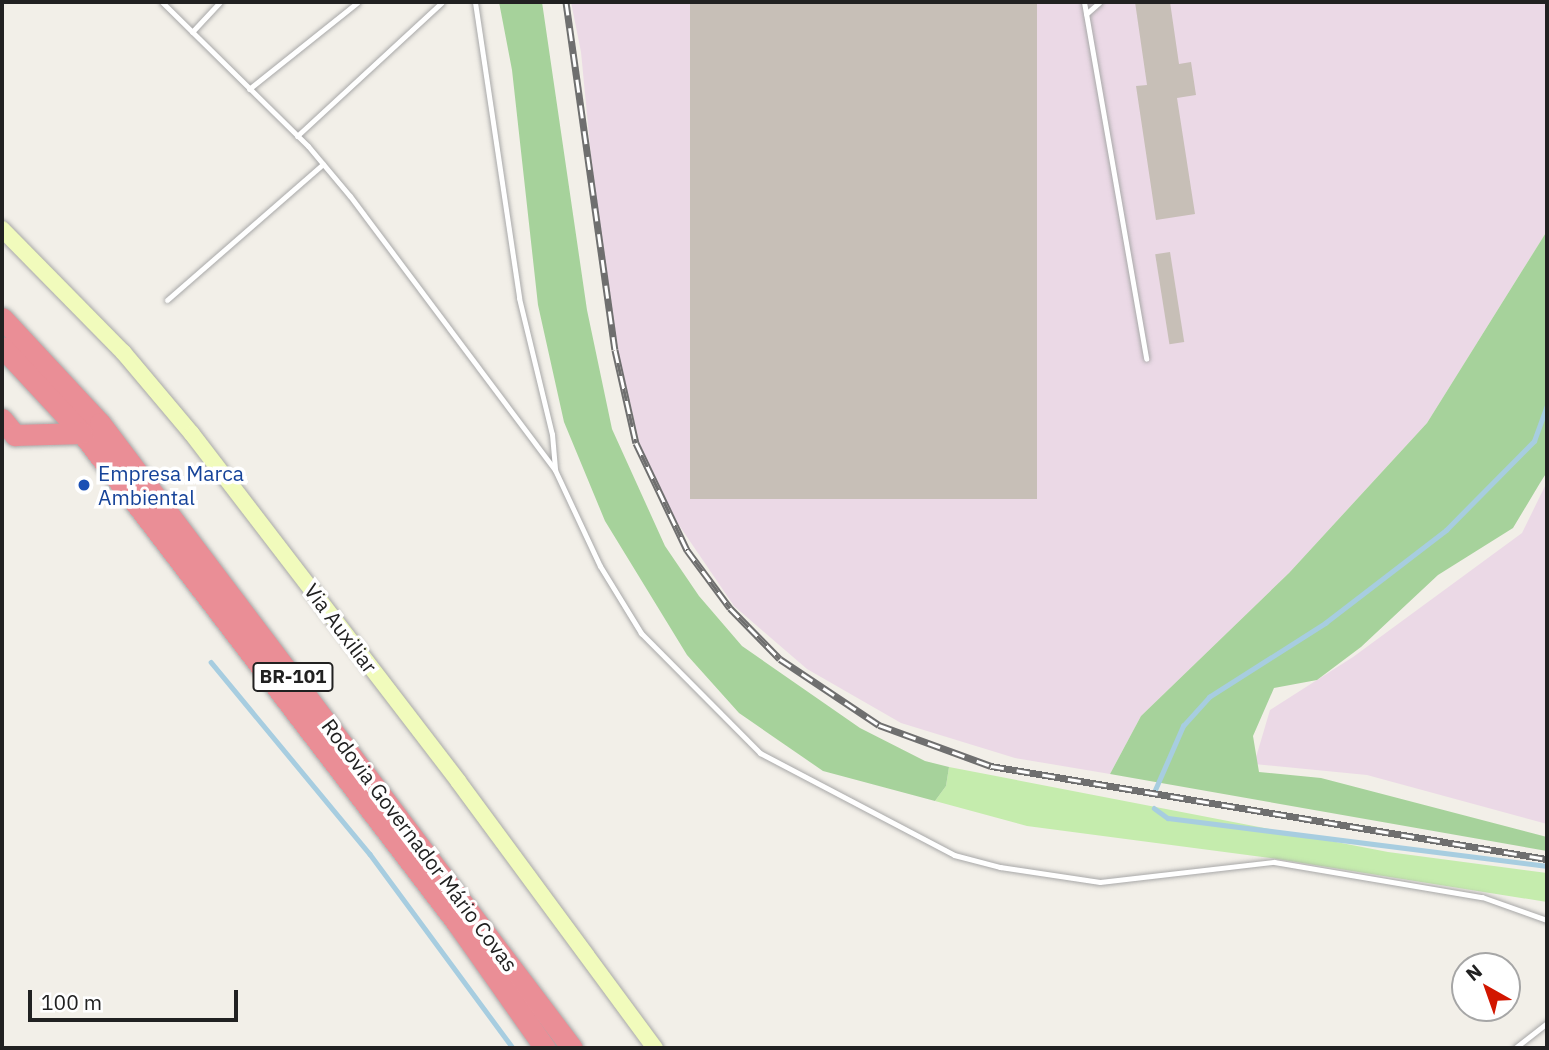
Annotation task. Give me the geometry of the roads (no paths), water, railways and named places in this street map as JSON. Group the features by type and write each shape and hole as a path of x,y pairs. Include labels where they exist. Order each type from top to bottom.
{"highway":[{"name":"Rodovia Governador Mário Covas","path":"2,318 100,423 572,1048"},
{"name":"Rodovia Governador Mário Covas","path":"2,347 82,433 457,923 545,1048"},
{"path":"2,419 15,435 82,433"}],"street":[{"name":"Via Auxiliar","path":"2,229 123,352 192,434 458,781 655,1048"}],"lane":[{"path":"162,2 323,164 555,470 600,566 641,633 742,740 954,855 1000,867 1100,882 1274,862 1482,897 1547,920"},
{"path":"192,32 220,2"},
{"path":"249,89 358,2"},
{"path":"297,136 442,2"},
{"path":"475,2 519,298 552,434 555,470"},
{"path":"1084,2 1146,359"},
{"path":"1086,14 1100,2"},
{"path":"167,300 323,164"},
{"path":"1515,1048 1547,1023"}],"waterway":[{"path":"1155,790 1183,726 1209,697 1325,623 1446,530 1534,441 1547,406"},
{"path":"211,662 370,854 513,1048"},
{"path":"1154,808 1168,818 1547,866"}],"railway":[{"path":"566,2 615,350 636,443 687,550 730,608 780,659 879,725 991,766 1547,859"}],"place":[{"name":"Empresa Marca Ambiental","path":"84,485"}]}
